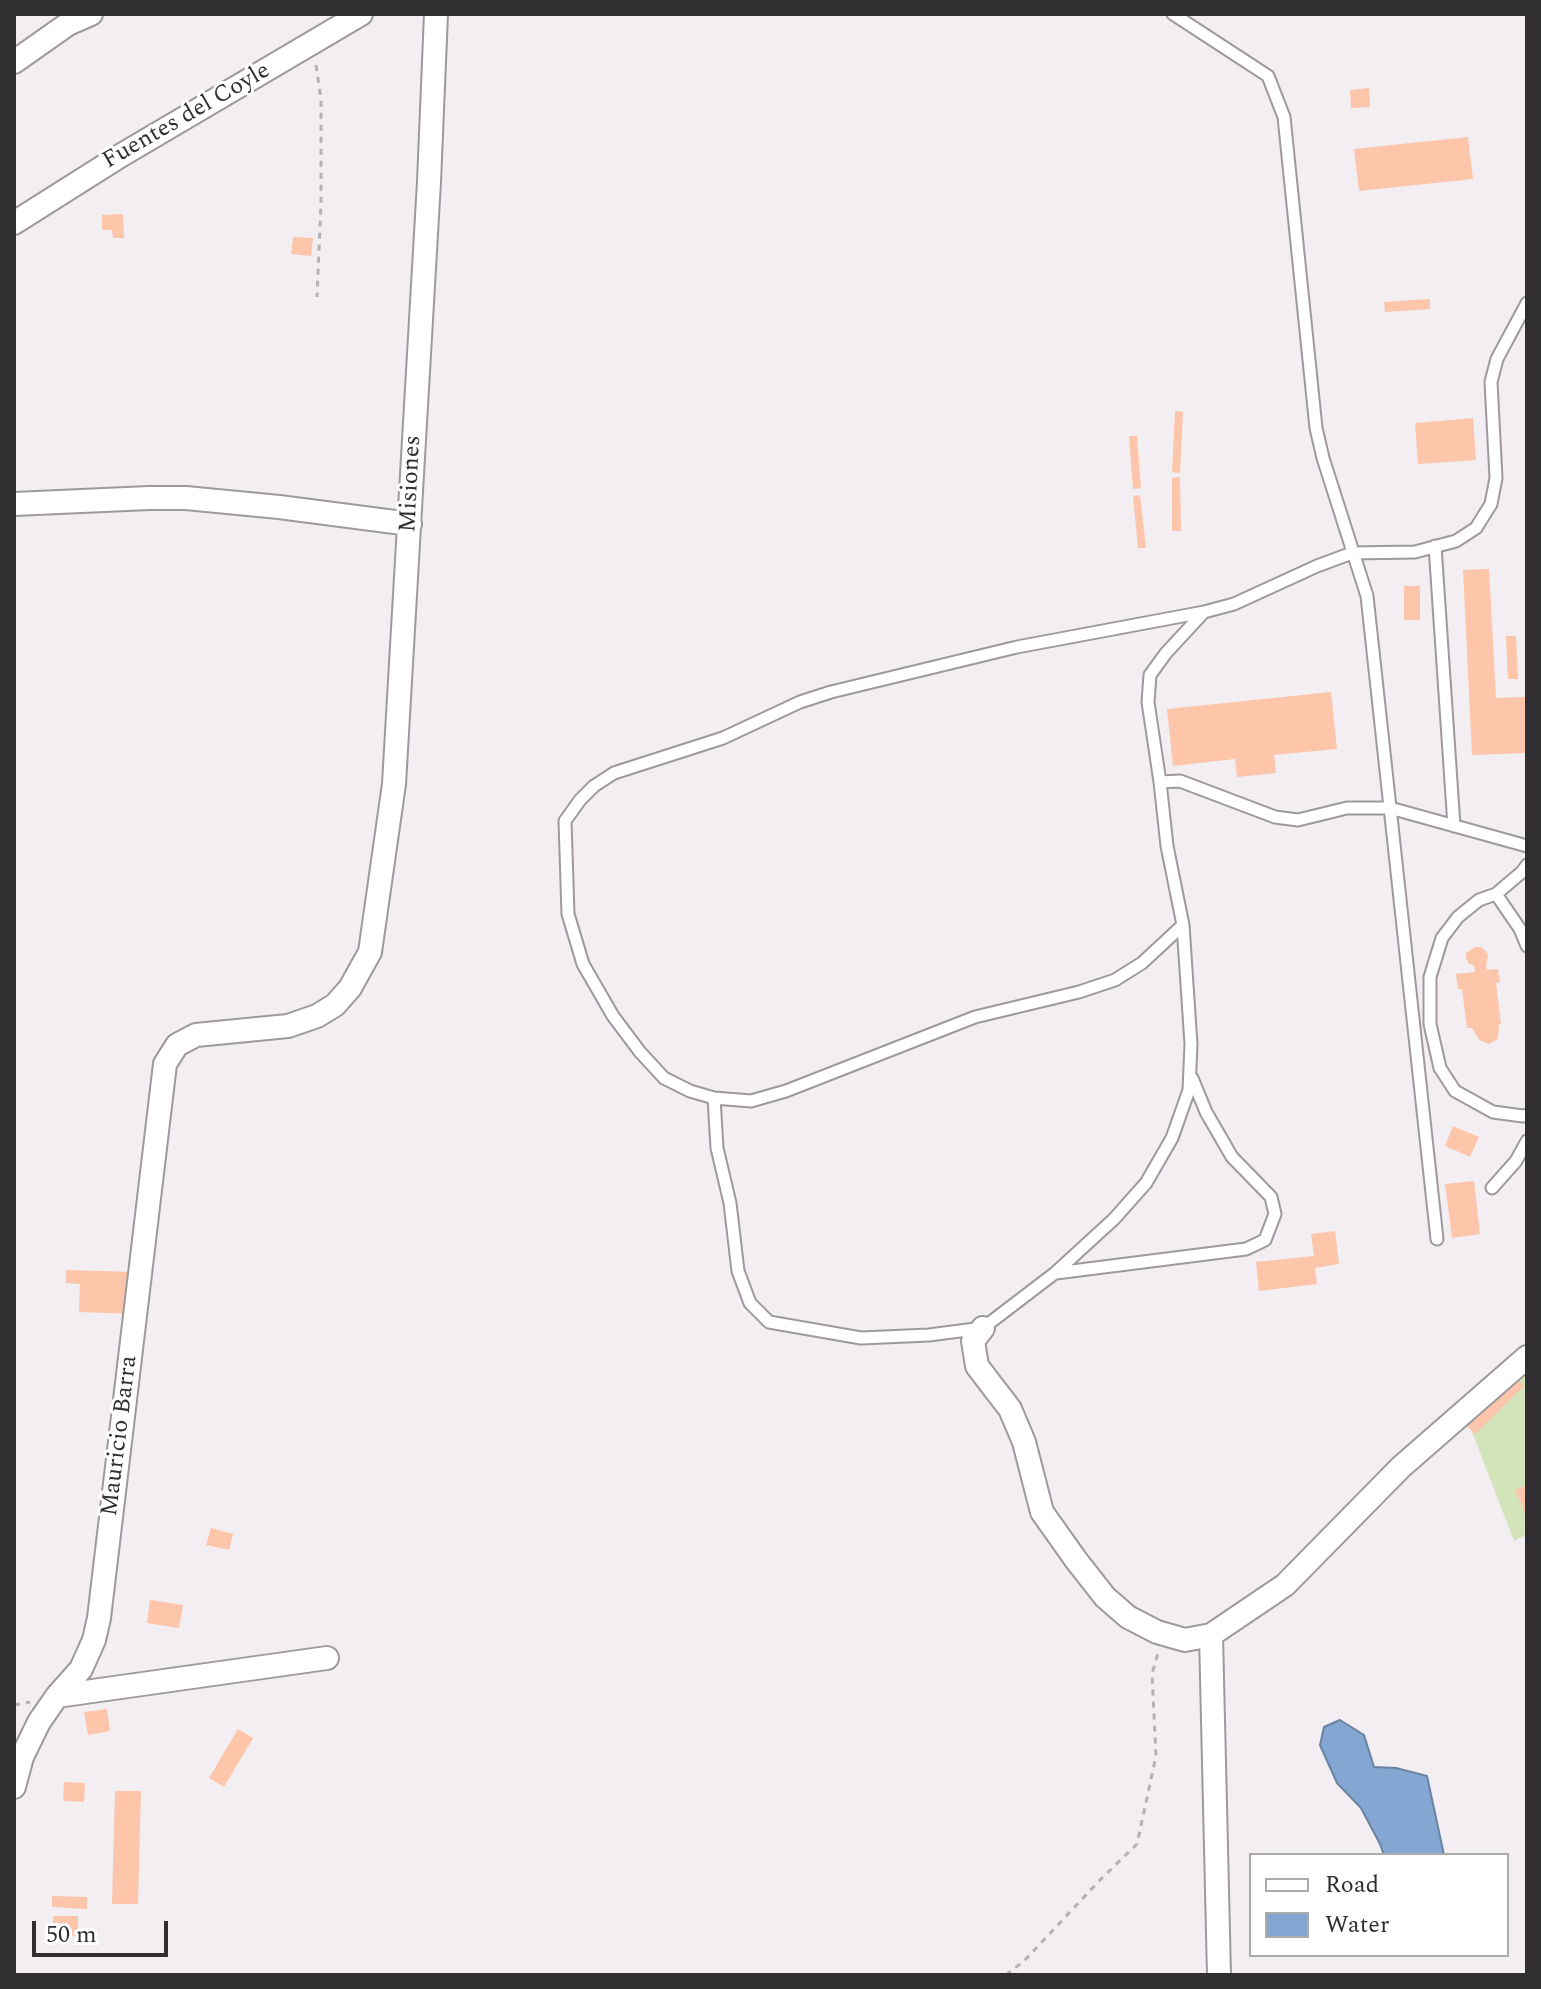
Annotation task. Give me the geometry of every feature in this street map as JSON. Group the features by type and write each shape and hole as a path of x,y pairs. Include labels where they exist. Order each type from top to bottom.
{"street":[{"path":"14,62 68,24 91,14"},
{"name":"Fuentes del Coyle","path":"14,223 120,156 361,14"},
{"name":"Misiones","path":"165,1064 177,1045 196,1035 288,1026 317,1016 335,1005 350,988 370,952 394,784 436,14"},
{"path":"14,504 186,498 410,524"},
{"name":"Mauricio Barra","path":"14,1787 22,1757 39,1722 81,1669 94,1640 99,1618 165,1064"},
{"path":"983,1328 973,1341 977,1366 1010,1409 1024,1442 1042,1512 1105,1597 1128,1617 1163,1634 1185,1640 1211,1635 1285,1585 1401,1467 1527,1357"},
{"path":"1211,1635 1219,1975"},
{"path":"57,1696 327,1658"}],"lane":[{"path":"1173,14 1268,76 1284,117 1316,428 1367,596 1437,1239"},
{"path":"1183,925 1142,963 1115,980 1079,992 975,1017 751,1101 714,1098 690,1091 664,1078 613,1016 583,964 568,914 565,821 594,786 614,773 723,738 800,702 831,692 1017,647 1234,604 1352,553 1415,552 1456,541 1476,528 1491,504 1496,478 1491,382 1497,359 1527,303"},
{"path":"1435,546 1454,826"},
{"path":"714,1098 717,1148 730,1203 738,1271 750,1303 769,1322 861,1338 929,1335 983,1328 1055,1273 1114,1219 1146,1183 1172,1138 1189,1090 1191,1044 1183,925 1167,846 1148,702 1150,675 1204,612"},
{"path":"1160,782 1180,781 1275,817 1298,820 1347,808 1390,808 1527,846"},
{"path":"1527,865 1496,894 1479,900 1458,917 1442,938 1430,977 1430,1024 1440,1068 1455,1091 1493,1112 1527,1115"},
{"path":"1496,894 1520,929 1527,946"},
{"path":"1055,1273 1246,1249 1265,1240 1275,1214 1271,1197 1232,1157 1206,1112 1190,1072"},
{"path":"1492,1188 1516,1161 1527,1141"}],"path":[{"path":"313,43 321,99 317,297"},
{"path":"1006,1975 1025,1960 1137,1844 1156,1756 1152,1674 1163,1634"}],"green space":[{"path":"1527,1374 1527,1534 1514,1541 1471,1429 1513,1383"}],"water":[{"path":"1340,1720 1364,1735 1374,1767 1396,1768 1427,1776 1444,1853 1383,1853 1361,1808 1337,1783 1320,1745 1324,1727"}],"building":[{"path":"1369,88 1370,107 1351,108 1350,90"},
{"path":"1468,137 1473,179 1359,191 1354,149"},
{"path":"123,214 124,238 113,238 112,230 102,230 102,215"},
{"path":"293,237 313,238 311,256 291,254"},
{"path":"1430,299 1430,309 1385,312 1384,302"},
{"path":"1175,411 1183,412 1180,473 1172,472"},
{"path":"1473,418 1476,460 1418,464 1415,423"},
{"path":"1129,436 1137,436 1141,488 1133,489"},
{"path":"1180,477 1181,531 1172,531 1172,478"},
{"path":"1140,495 1146,548 1138,548 1133,496"},
{"path":"1489,569 1496,698 1527,697 1527,753 1472,755 1463,570"},
{"path":"1404,586 1420,586 1420,620 1404,620"},
{"path":"1506,636 1516,636 1518,679 1508,679"},
{"path":"1331,692 1337,749 1274,755 1276,773 1237,777 1235,759 1173,766 1167,709"},
{"path":"1475,947 1486,951 1487,970 1498,969 1500,982 1496,983 1501,1024 1498,1039 1489,1044 1479,1040 1472,1028 1467,1028 1462,989 1458,989 1456,974 1475,972 1466,953"},
{"path":"1453,1126 1479,1137 1470,1157 1445,1146"},
{"path":"1474,1181 1480,1234 1452,1238 1445,1184"},
{"path":"1335,1231 1339,1264 1315,1268 1317,1284 1259,1291 1256,1262 1314,1256 1311,1234"},
{"path":"66,1270 135,1272 134,1314 79,1312 80,1284 66,1283"},
{"path":"1516,1378 1524,1386 1475,1434 1467,1426"},
{"path":"1527,1485 1527,1517 1515,1490"},
{"path":"211,1528 233,1534 229,1550 206,1545"},
{"path":"150,1600 183,1605 179,1628 147,1623"},
{"path":"107,1709 110,1731 88,1735 84,1712"},
{"path":"238,1729 253,1738 224,1787 209,1778"},
{"path":"64,1782 85,1783 84,1802 63,1801"},
{"path":"115,1791 141,1791 138,1904 112,1904"},
{"path":"52,1896 87,1897 87,1909 52,1907"},
{"path":"53,1916 78,1916 78,1936 53,1935"}]}
